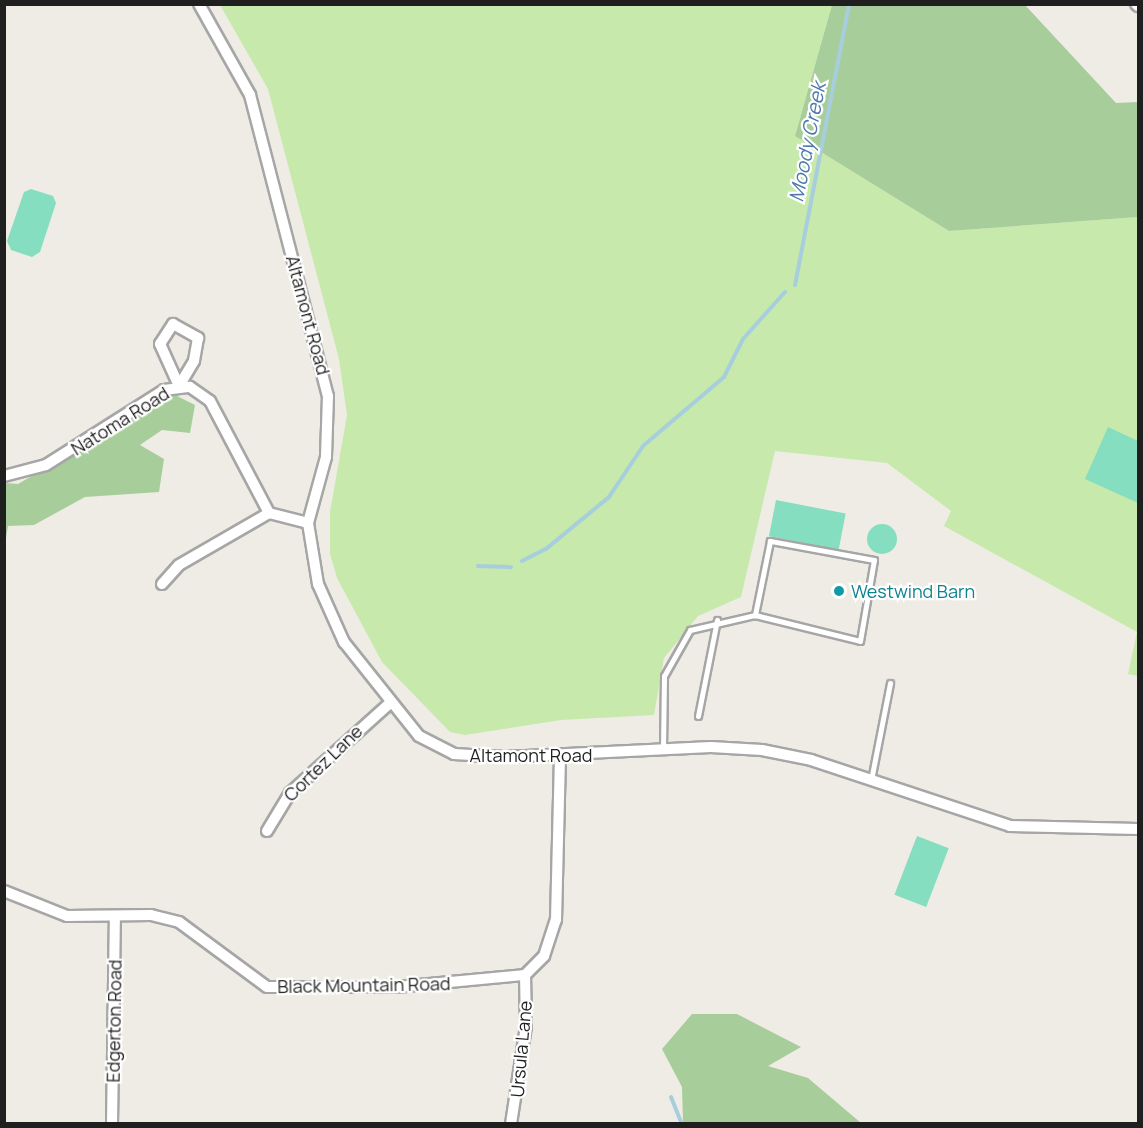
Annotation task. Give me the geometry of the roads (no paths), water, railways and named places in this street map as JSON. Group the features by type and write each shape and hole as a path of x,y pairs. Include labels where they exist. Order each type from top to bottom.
{"street":[{"name":"Altamont Road","path":"200,4 250,95 328,396 326,457 308,523 310,554 329,614 390,703 419,735 454,754 560,758 663,748 762,750 871,780 1010,826 1138,829"},
{"path":"173,324 198,338 194,361 179,386 160,344 173,324"},
{"name":"Natoma Road","path":"4,476 46,465 179,386 210,401 269,513"},
{"path":"162,584 179,565 269,513 308,523"},
{"name":"Cortez Lane","path":"267,831 290,794 390,703"},
{"path":"525,975 544,956 556,920 560,758"},
{"name":"Black Mountain Road","path":"4,891 67,916 115,919 151,915 179,922 267,987 376,988 525,975"},
{"name":"Edgerton Road","path":"112,1124 115,919"},
{"name":"Ursula Lane","path":"511,1124 526,1026 525,975"}],"lane":[{"path":"663,748 669,660 690,630 717,620 755,615 860,641 874,560 770,541 755,615"},
{"path":"698,716 717,620"},
{"path":"871,780 890,683"}],"waterway":[{"name":"Moody Creek","path":"795,285 849,4"},
{"name":"Moody Creek","path":"522,561 546,549 609,497 643,446 724,377 743,339 785,292"},
{"name":"Moody Creek","path":"478,566 511,567"},
{"path":"671,1097 682,1124"}],"place":[{"name":"Westwind Barn","path":"839,591"}]}
